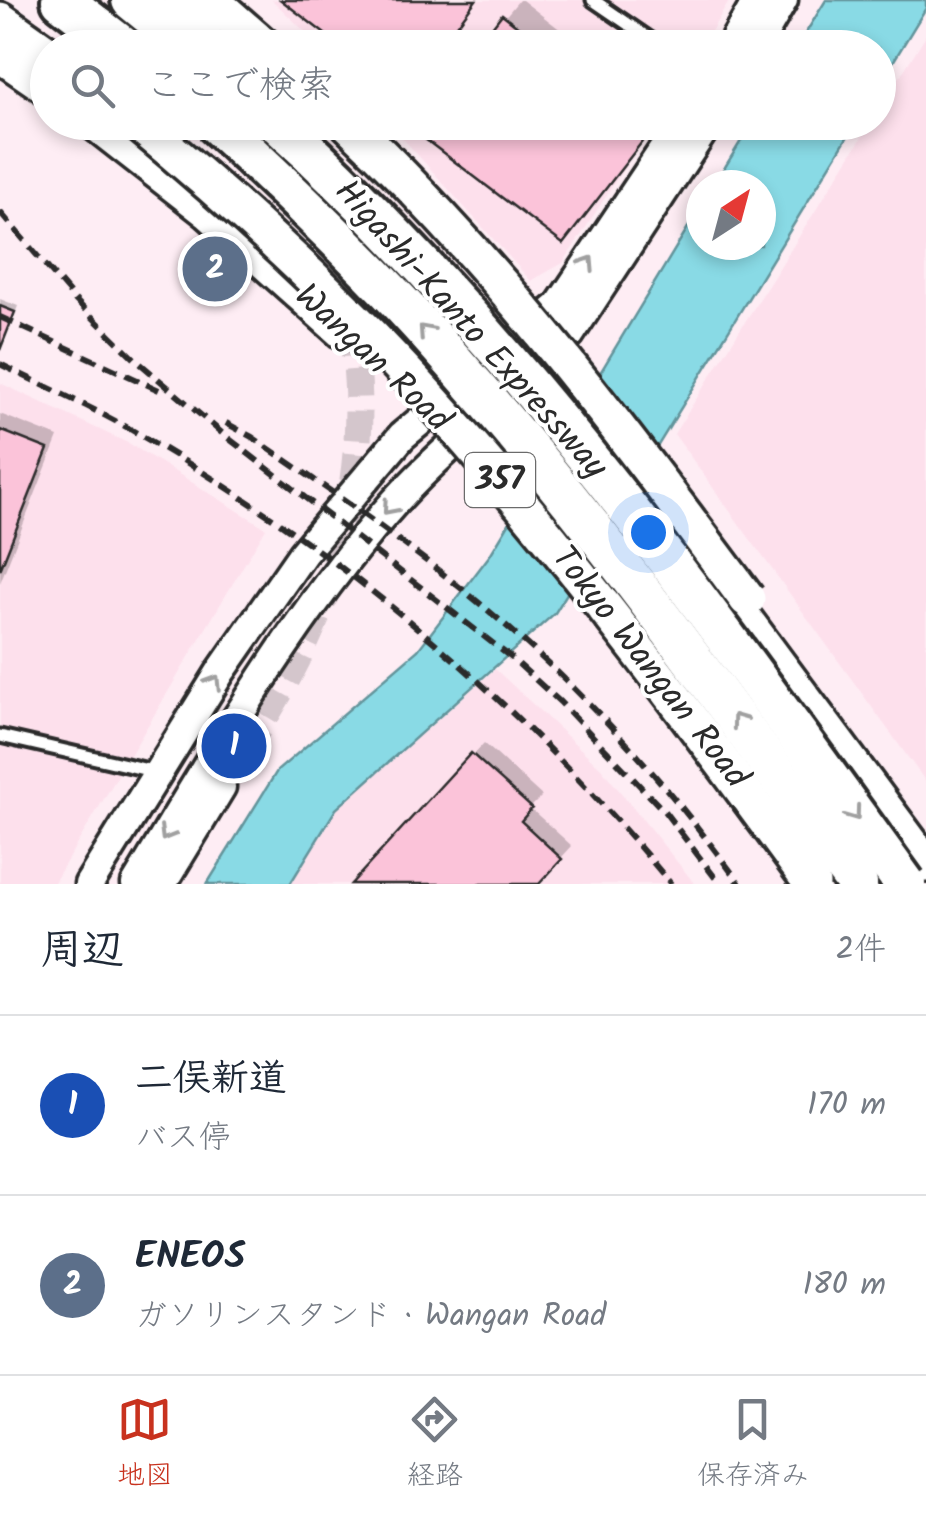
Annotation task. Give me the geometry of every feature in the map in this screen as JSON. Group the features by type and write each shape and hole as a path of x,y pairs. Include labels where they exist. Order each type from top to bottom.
{"highway":[{"path":"62,0 101,30"},
{"path":"132,0 169,30"},
{"path":"210,0 242,30"},
{"path":"0,20 30,41"},
{"path":"0,54 30,75"},
{"name":"Wangan Road","path":"118,140 252,248 457,438 504,485 624,621"},
{"name":"Tokyo Wangan Road","path":"157,140 304,269 448,418 572,566 812,884"},
{"name":"Higashi-Kanto Expressway","path":"234,140 348,248 481,393 684,646 857,884"},
{"name":"Higashi-Kanto Expressway","path":"294,140 410,255 544,405 716,624 905,884"},
{"path":"349,140 576,396 926,864"},
{"path":"365,140 469,247 580,378 738,587 926,847"},
{"name":"Tokyo Wangan Road","path":"624,621 829,884"}],"street":[{"path":"178,0 202,30"},
{"path":"740,30 758,0"},
{"path":"766,30 784,0"},
{"path":"276,140 328,242"},
{"path":"162,884 254,690 313,604 383,515 535,348 670,140"},
{"path":"89,884 246,632 302,553 386,453 429,412 585,313 698,140"},
{"path":"157,772 210,784"},
{"path":"136,884 210,784"}],"lane":[{"path":"593,0 637,30"},
{"path":"0,736 157,772"}],"shaded area":[{"path":"272,0 730,0 712,30 303,30"},
{"path":"926,35 926,782 674,434 860,140 896,140 896,83"},
{"path":"404,140 642,140 563,263 531,281"},
{"path":"0,383 130,444 266,528 53,884 0,884"},
{"path":"495,669 601,768 695,884 290,884 336,809"}],"water":[{"path":"826,0 926,0 926,8 896,57 896,30 807,30"},
{"path":"742,140 846,140 776,253 776,170 723,170"},
{"path":"686,231 686,260 772,260 555,613 336,809 290,884 207,884 277,771 418,650 490,555"}],"building":[{"path":"281,0 476,0 454,30 320,30"},
{"path":"502,14 523,30 490,30"},
{"path":"426,140 643,140 563,244"},
{"path":"0,306 15,312 0,350"},
{"path":"0,430 48,449 0,570"},
{"path":"471,753 532,808 521,821 562,859 539,884 351,884"}],"tunnel":[{"path":"221,787 302,649 323,600 350,499 357,447 354,344 344,292 328,242"}],"railway":[{"path":"0,212 76,301 136,360 223,434 513,659 560,702 664,811 720,884"},
{"path":"0,317 159,390"},
{"path":"0,364 125,426 216,481 359,581 427,636 555,755 671,884"},
{"path":"226,423 252,437 392,536 527,644 640,758 740,884"}],"place":[{"name":"ENEOS","path":"215,269"},
{"name":"二俣新道","path":"234,746"}]}
